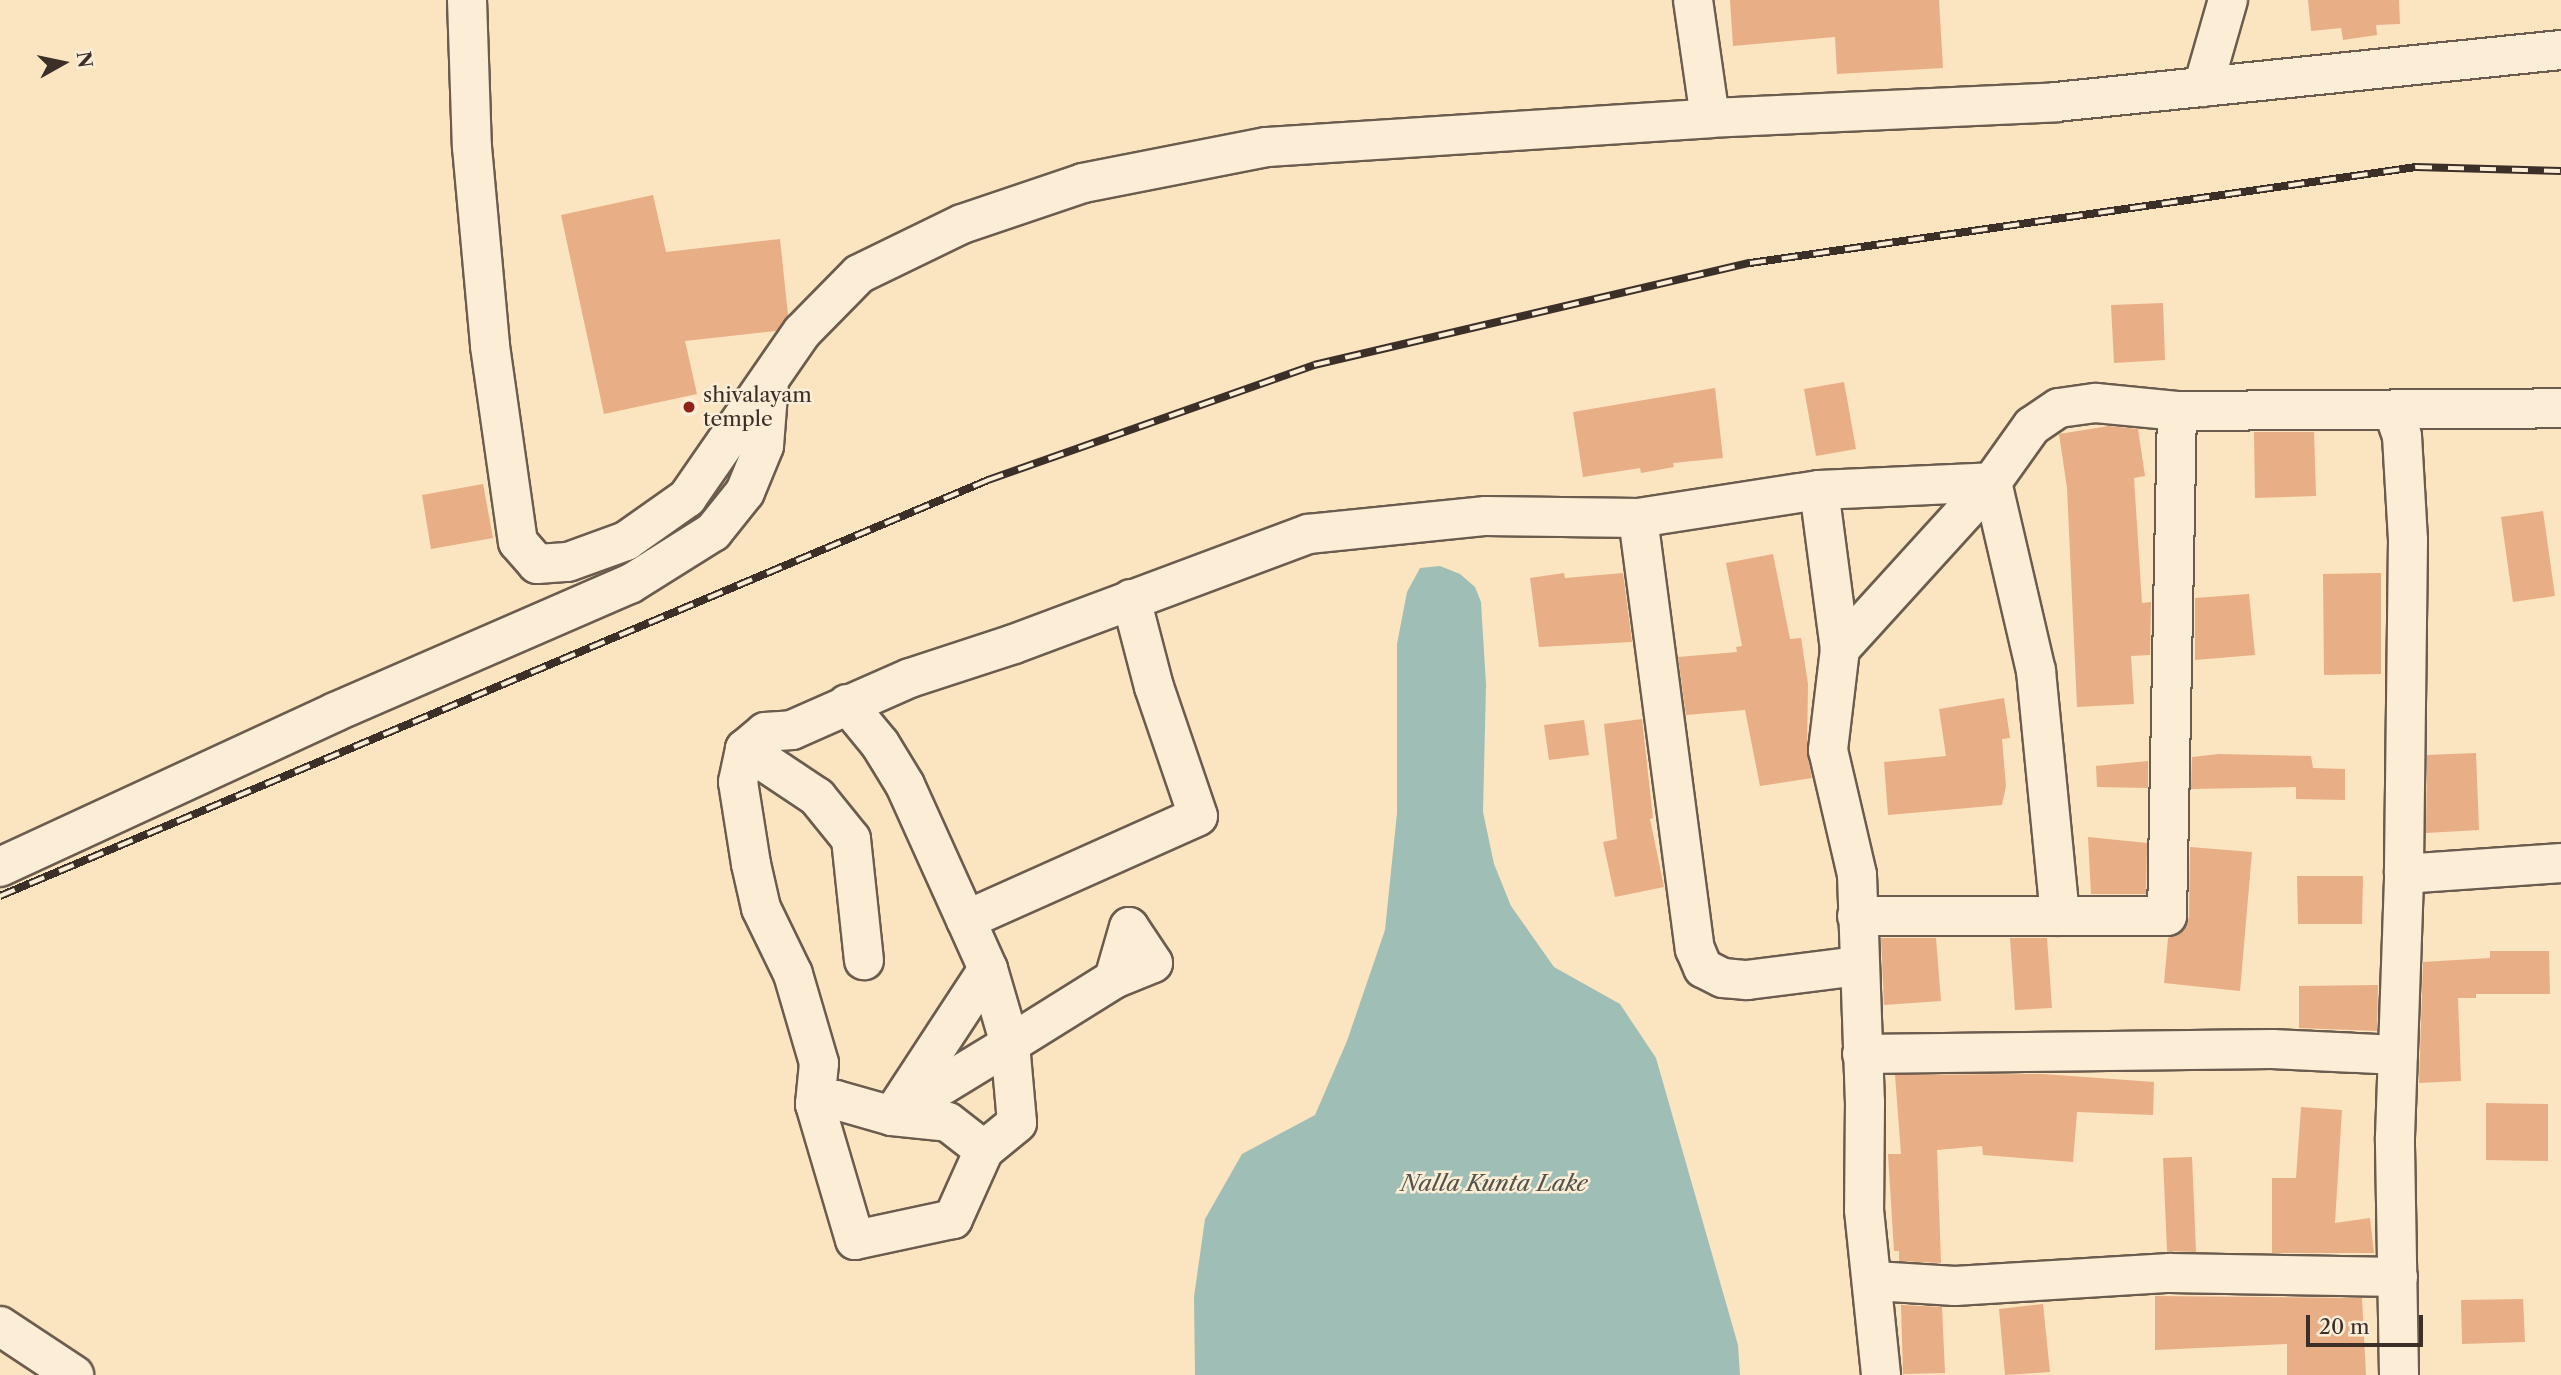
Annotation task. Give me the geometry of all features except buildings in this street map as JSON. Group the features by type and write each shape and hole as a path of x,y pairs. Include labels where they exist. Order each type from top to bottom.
{"street":[{"path":"467,0 472,147 491,346 517,542 537,564 568,562 626,541 687,498 802,332 859,274 962,224 1083,183 1266,147 1710,118 2056,102 2561,50"},
{"path":"1693,0 1710,118"},
{"path":"2203,87 2228,0"},
{"path":"0,867 335,712 630,584 713,533 745,492 764,446 769,379"},
{"path":"1840,649 1992,482 2032,426 2059,408 2096,402 2177,411 2561,408"},
{"path":"2393,410 2402,436 2408,513 2404,874 2398,1055 2399,1375"},
{"path":"1857,916 2167,916 2177,411"},
{"path":"847,704 905,785 988,969 1010,1044 1017,1122 984,1150 953,1219 855,1240 815,1104 819,1063 793,974 761,908 751,864 738,782 745,749 765,732 792,730 847,704 1308,534 1486,516 1638,518 1819,490 1992,482"},
{"path":"1992,482 2036,671 2060,916"},
{"path":"1819,490 1840,649 1828,750 1857,875 1864,1210 1875,1281 1881,1375"},
{"path":"1638,518 1695,949 1703,968 1723,978 1747,979 1858,966"},
{"path":"966,920 1198,816 1154,687 1131,599"},
{"path":"745,749 817,797 851,839 864,960"},
{"path":"2404,874 2561,863"},
{"path":"892,1116 988,969"},
{"path":"892,1116 1114,979"},
{"path":"1862,1054 2272,1049 2398,1055"},
{"path":"815,1104 836,1100 892,1116 948,1122 984,1150"},
{"path":"1875,1281 1955,1286 2171,1273 2398,1277"},
{"path":"0,1326 74,1375"}],"water":[{"name":"Nalla Kunta Lake","path":"1440,566 1460,574 1475,587 1481,602 1486,685 1483,812 1494,864 1511,906 1554,967 1620,1004 1656,1058 1738,1345 1740,1375 1195,1375 1194,1297 1205,1219 1242,1154 1315,1115 1347,1041 1385,930 1397,813 1397,644 1407,592 1420,568"}],"railway":[{"path":"0,896 988,480 1314,365 1750,263 2416,167 2561,171"}],"place":[{"name":"shivalayam temple","path":"689,407"}]}
